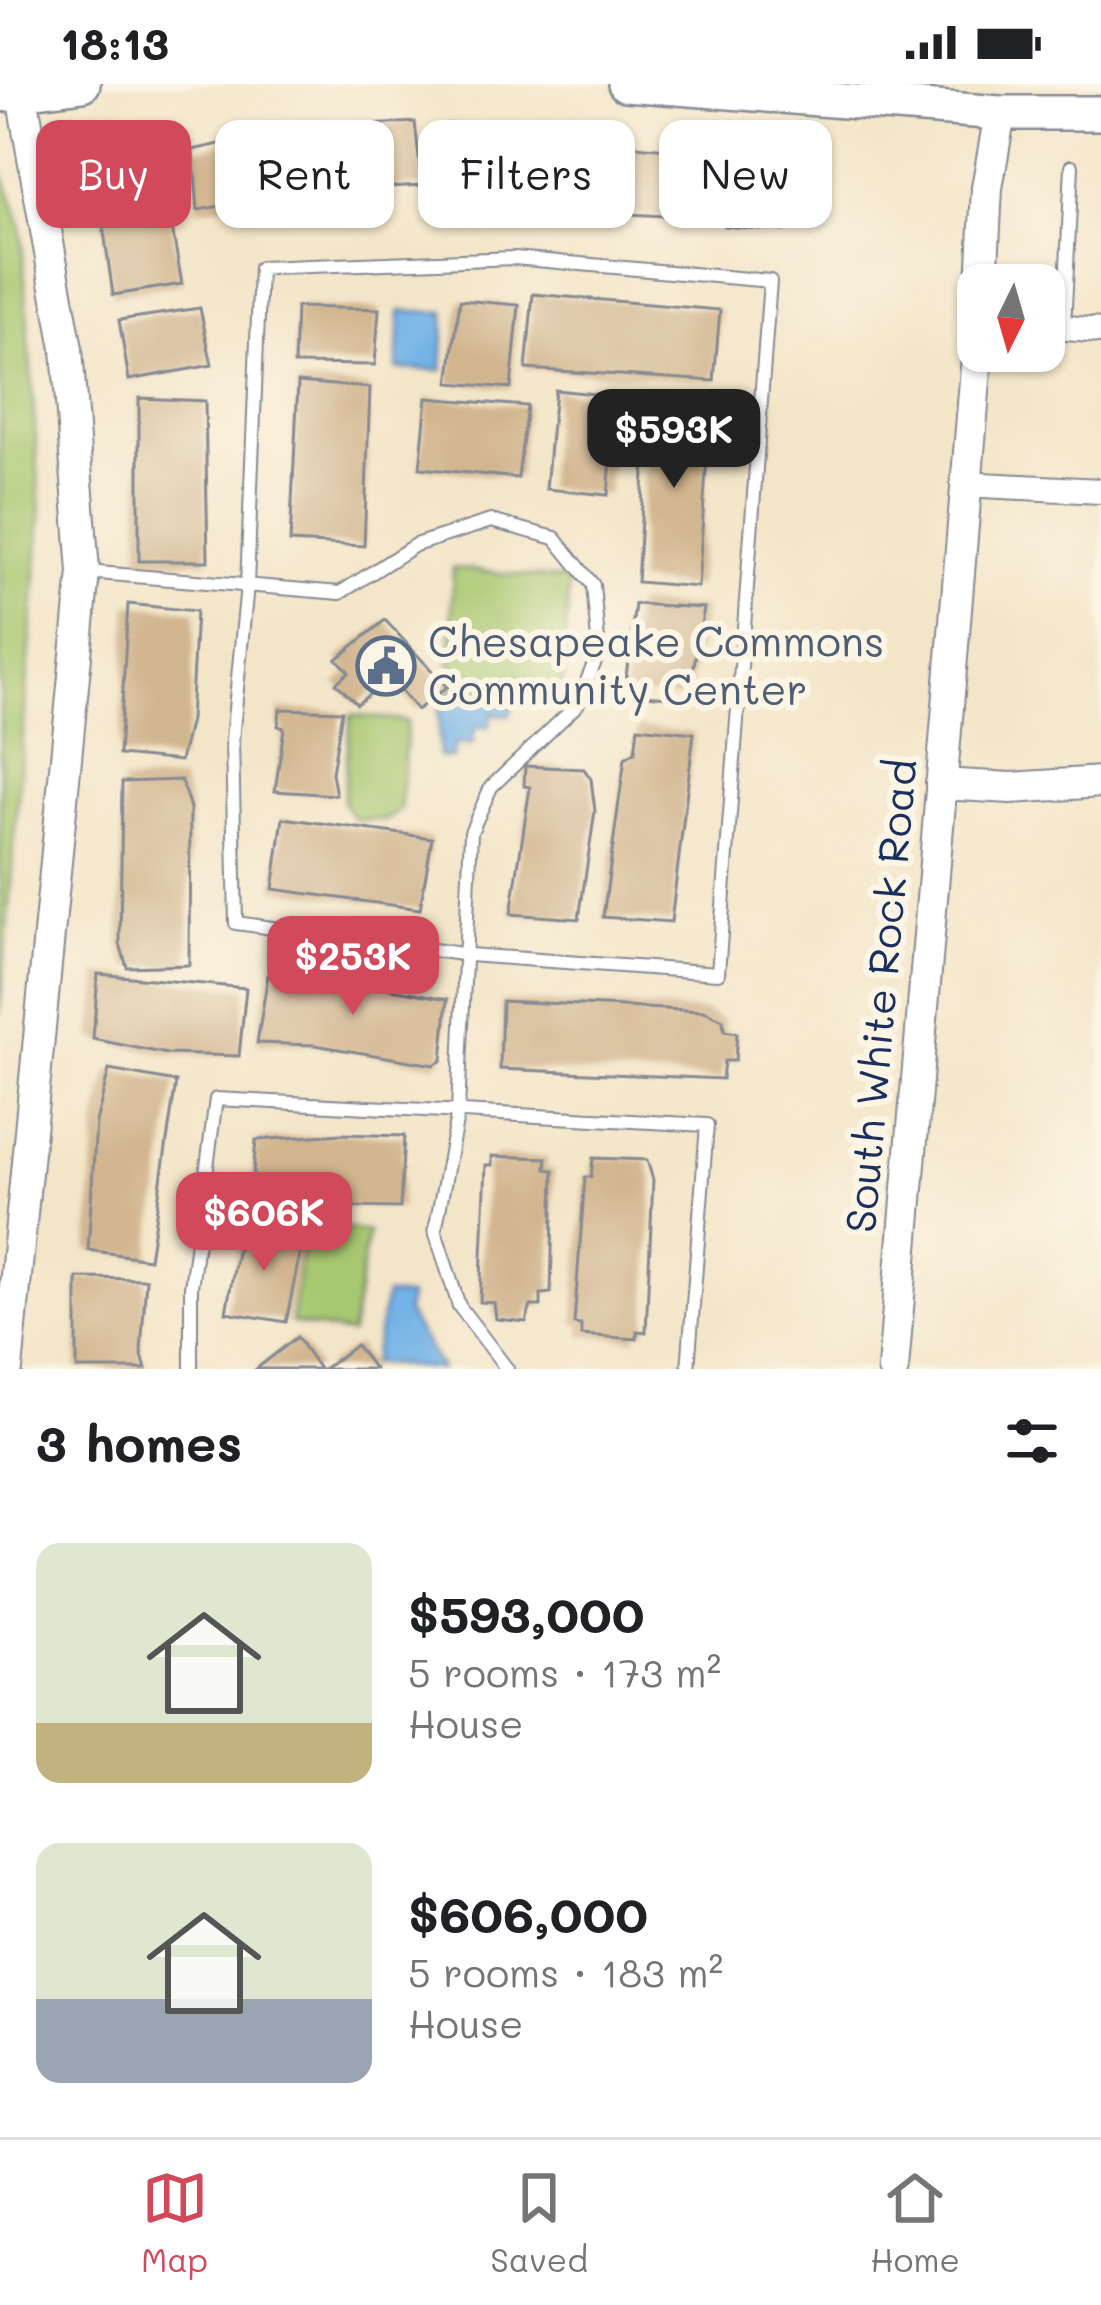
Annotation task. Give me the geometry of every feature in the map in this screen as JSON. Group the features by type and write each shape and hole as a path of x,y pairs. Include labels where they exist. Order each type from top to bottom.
{"main road":[{"path":"14,91 83,84"},
{"path":"625,84 1000,113 1101,113"}],"street":[{"path":"7,1369 84,572 67,349 14,91"},
{"path":"983,264 987,188 1000,113"},
{"path":"1065,328 1101,331"},
{"name":"South White Rock Road","path":"892,1369 941,784 978,483 978,372"},
{"path":"978,483 1101,491"},
{"path":"941,784 1011,788 1101,782"}],"lane":[{"path":"1061,264 1072,166"},
{"path":"514,258 770,280 718,973 469,955 236,923 232,740 248,585 260,268 514,258"},
{"path":"84,572 340,593 415,545 491,520 556,538 593,585 599,652 577,705 491,787 471,832 469,955 458,1111 435,1231 459,1306 507,1369"},
{"path":"191,1369 190,1287 216,1099 707,1125 688,1369"}],"green space":[{"path":"0,164 21,226 41,515 0,1014"},
{"path":"453,568 569,580 562,697 450,690"},
{"path":"351,715 407,721 400,810 386,820 354,819 343,802"},
{"path":"306,1223 368,1232 351,1334 291,1323"}],"water":[{"path":"400,311 445,312 442,370 397,369"},
{"path":"445,693 514,699 510,715 492,714 489,727 475,727 472,745 454,744 453,758 439,757 439,698"},
{"path":"386,1295 409,1297 406,1312 441,1369 372,1363"}],"building":[{"path":"415,122 418,185 394,187 394,123"},
{"path":"215,145 215,207 198,210 193,150"},
{"path":"635,146 659,148 659,216 635,214"},
{"path":"104,228 172,228 182,284 113,295"},
{"path":"533,294 720,310 714,381 526,369"},
{"path":"460,300 519,305 511,388 449,383"},
{"path":"296,307 379,309 375,365 294,364"},
{"path":"200,308 212,365 129,380 119,320"},
{"path":"298,382 370,388 364,546 290,542"},
{"path":"555,390 616,396 608,495 546,489"},
{"path":"649,396 711,400 698,587 637,582"},
{"path":"139,398 205,401 208,561 139,561"},
{"path":"427,398 527,406 518,478 420,468"},
{"path":"128,604 196,611 190,720 180,761 119,755"},
{"path":"635,604 704,608 688,699 624,693"},
{"name":"Chesapeake Commons Community Center","path":"385,620 447,687 417,710 390,678 357,704 336,683 349,672 337,659"},
{"path":"280,709 342,711 332,773 336,795 275,791 284,728 278,726"},
{"path":"638,727 694,733 671,922 603,917 625,758 635,752"},
{"path":"525,766 584,769 591,779 595,811 579,919 511,914 530,787 524,786"},
{"path":"181,780 190,808 189,965 127,967 120,944 122,782"},
{"path":"283,818 432,838 420,909 273,889"},
{"path":"288,971 448,999 442,1060 434,1065 315,1045 257,1043 268,975"},
{"path":"98,974 246,988 239,1056 167,1054 93,1039"},
{"path":"502,1001 704,1011 723,1020 724,1031 737,1033 735,1061 724,1061 722,1079 500,1069"},
{"path":"109,1070 176,1082 149,1259 88,1250 96,1122"},
{"path":"342,1134 404,1136 400,1208 256,1205 251,1196 256,1140"},
{"path":"492,1156 547,1158 546,1169 554,1170 551,1293 541,1294 541,1306 531,1306 526,1322 496,1319 494,1303 480,1302 486,1165 492,1165"},
{"path":"593,1158 647,1160 653,1180 646,1332 637,1331 637,1339 581,1335 581,1325 574,1324 585,1177 591,1177"},
{"path":"242,1226 303,1238 286,1322 226,1312"},
{"path":"77,1278 146,1279 141,1351 146,1369 77,1369"},
{"path":"297,1337 319,1369 256,1369"},
{"path":"356,1345 374,1369 323,1369 330,1364"}],"place":[{"name":"Chesapeake Commons Community Center","path":"386,666"}]}
